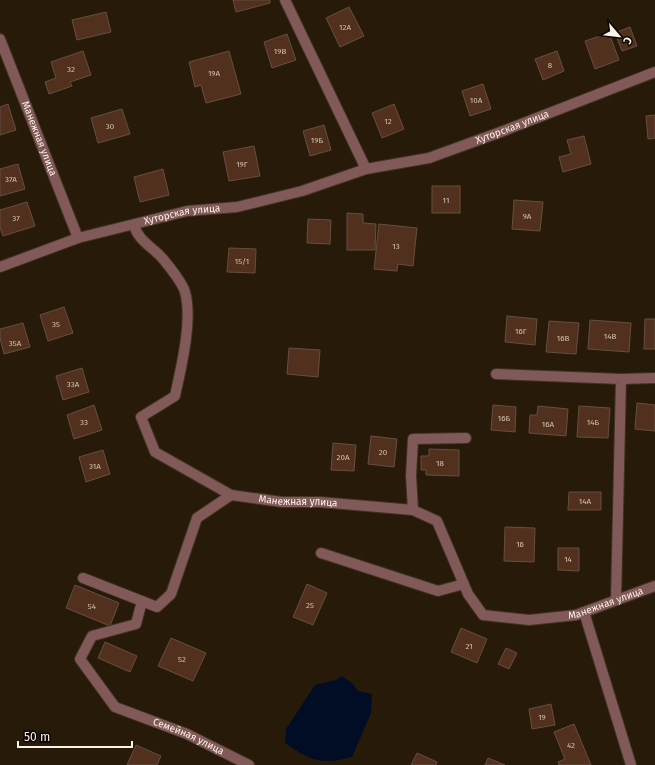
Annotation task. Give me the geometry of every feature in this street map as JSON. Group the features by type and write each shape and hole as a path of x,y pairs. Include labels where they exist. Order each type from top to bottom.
{"street":[{"path":"285,0 366,169"},
{"name":"Манежная улица","path":"0,39 78,238"},
{"name":"Хуторская улица","path":"0,267 78,238 187,211 237,207 302,191 366,169 429,158 506,130 655,72"},
{"name":"Манежная улица","path":"134,225 136,234 162,258 185,292 188,321 184,356 175,396 141,417 155,452 231,495 282,502 320,502 414,510 437,521 468,594 483,615 529,620 576,615 655,586"},
{"path":"496,374 621,379 655,378"},
{"path":"616,600 621,379"},
{"path":"414,510 411,476 413,439 466,438"},
{"path":"82,578 157,607 171,594 197,518 231,495"},
{"path":"321,552 438,591 464,584"},
{"name":"Семейная улица","path":"142,601 136,624 92,636 80,659 115,707 188,734 249,765"},
{"path":"584,612 631,765"}],"water":[{"path":"342,676 353,684 358,691 372,694 371,713 352,757 332,761 316,760 302,754 285,743 286,729 315,685 336,680"}],"building":[{"path":"233,0 270,0 270,3 236,12"},
{"path":"349,7 364,36 340,47 326,18"},
{"path":"106,12 111,32 77,40 72,20"},
{"path":"630,27 637,46 622,51 615,33"},
{"path":"609,33 619,60 595,69 585,41"},
{"path":"287,34 296,60 272,68 264,42"},
{"path":"83,51 91,75 70,82 72,86 49,94 45,82 56,78 51,62"},
{"path":"229,51 241,94 206,103 201,85 195,87 189,62"},
{"path":"557,51 564,71 543,80 535,59"},
{"path":"483,84 491,109 470,116 462,91"},
{"path":"8,104 16,130 0,135 0,107"},
{"path":"394,104 404,129 382,138 372,113"},
{"path":"122,109 130,134 98,143 91,118"},
{"path":"655,115 655,138 648,139 646,116"},
{"path":"324,125 331,150 310,156 303,131"},
{"path":"584,136 591,164 563,172 559,157 571,154 567,140"},
{"path":"254,146 260,176 229,181 223,152"},
{"path":"18,164 25,189 0,196 0,169"},
{"path":"163,169 169,195 140,202 134,177"},
{"path":"432,186 460,186 460,213 432,213"},
{"path":"514,200 543,202 540,231 512,229"},
{"path":"27,202 35,226 3,236 0,228 0,210"},
{"path":"347,213 363,214 363,223 376,224 375,250 347,250"},
{"path":"308,219 331,220 330,244 307,243"},
{"path":"379,224 417,228 413,266 398,264 397,271 374,269"},
{"path":"229,248 256,249 255,273 227,272"},
{"path":"64,307 73,333 48,341 40,315"},
{"path":"507,316 537,319 535,345 505,342"},
{"path":"645,319 655,319 655,349 644,349"},
{"path":"590,320 631,323 629,352 588,349"},
{"path":"549,321 579,323 576,354 546,352"},
{"path":"23,323 30,347 4,354 0,338 0,329"},
{"path":"289,348 320,350 318,377 287,374"},
{"path":"82,368 89,392 63,400 56,376"},
{"path":"637,403 655,405 655,431 635,429"},
{"path":"94,405 102,430 74,439 67,415"},
{"path":"493,405 516,407 515,432 491,430"},
{"path":"538,406 568,409 566,436 529,433 530,415 537,415"},
{"path":"579,406 610,408 608,438 577,437"},
{"path":"371,436 397,439 394,467 368,464"},
{"path":"333,443 356,445 354,471 331,470"},
{"path":"429,449 459,450 459,476 426,475 426,470 421,470 421,456 429,456"},
{"path":"103,450 110,474 86,482 79,457"},
{"path":"569,492 601,492 601,510 568,510"},
{"path":"505,527 535,528 534,562 504,561"},
{"path":"558,548 579,548 579,571 558,570"},
{"path":"307,584 327,593 313,625 293,617"},
{"path":"75,585 119,603 110,626 66,608"},
{"path":"461,628 487,639 477,663 451,652"},
{"path":"171,638 206,653 193,681 158,666"},
{"path":"105,642 137,656 130,672 98,658"},
{"path":"506,648 517,653 509,669 498,664"},
{"path":"551,704 555,725 532,729 529,709"},
{"path":"574,724 591,765 559,765 558,762 565,759 554,732"},
{"path":"136,745 161,756 157,765 127,765"},
{"path":"417,753 437,762 436,765 411,765"},
{"path":"488,758 505,765 485,765"}]}
